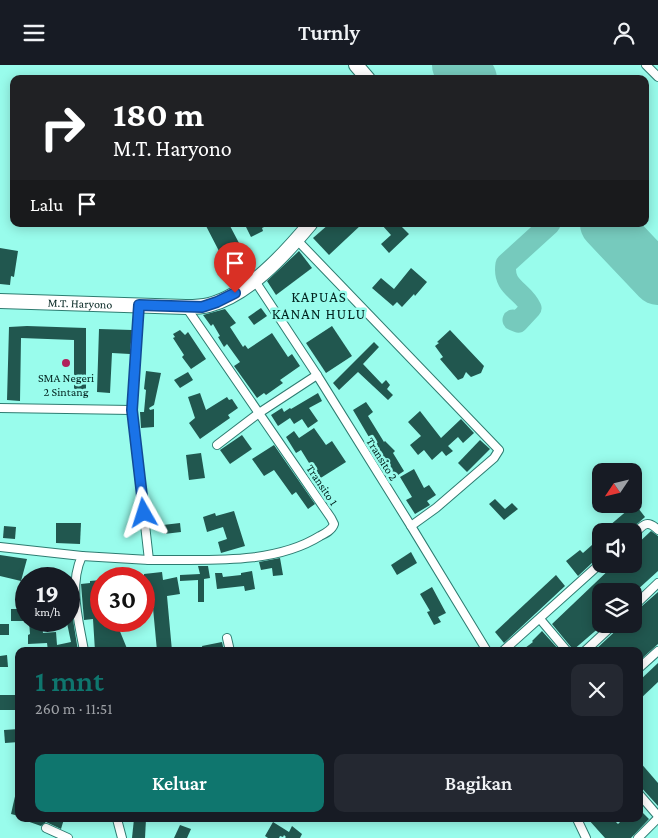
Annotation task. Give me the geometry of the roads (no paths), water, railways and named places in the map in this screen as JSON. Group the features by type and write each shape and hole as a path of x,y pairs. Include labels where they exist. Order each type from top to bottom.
{"highway":[{"path":"356,65 365,75"},
{"name":"M.T. Haryono","path":"0,301 186,307 210,305 255,281 308,227"}],"street":[{"path":"646,65 658,77"},
{"path":"297,240 499,451 494,458 452,494 411,526"},
{"name":"Transito 2","path":"255,281 317,375 485,647"},
{"path":"0,547 82,556 149,560 132,410 139,305"},
{"name":"Transito 1","path":"149,560 241,559 305,544 334,527 331,518 186,307"},
{"path":"217,445 260,413 317,375"},
{"path":"0,408 132,410"},
{"path":"642,526 652,524 658,530"},
{"path":"82,556 79,562 75,597 83,647"},
{"path":"508,647 592,571"},
{"path":"642,598 658,583"},
{"path":"540,619 564,647"},
{"path":"589,647 604,633"},
{"path":"227,638 229,647"},
{"path":"643,664 658,651"},
{"path":"638,838 658,817 643,800"},
{"path":"118,822 122,838"},
{"path":"578,822 586,838"},
{"path":"46,828 68,838"}],"place":[{"name":"SMA Negeri 2 Sintang","path":"66,363"}],"district":[{"name":"KAPUAS KANAN HULU","path":"319,306"}]}
